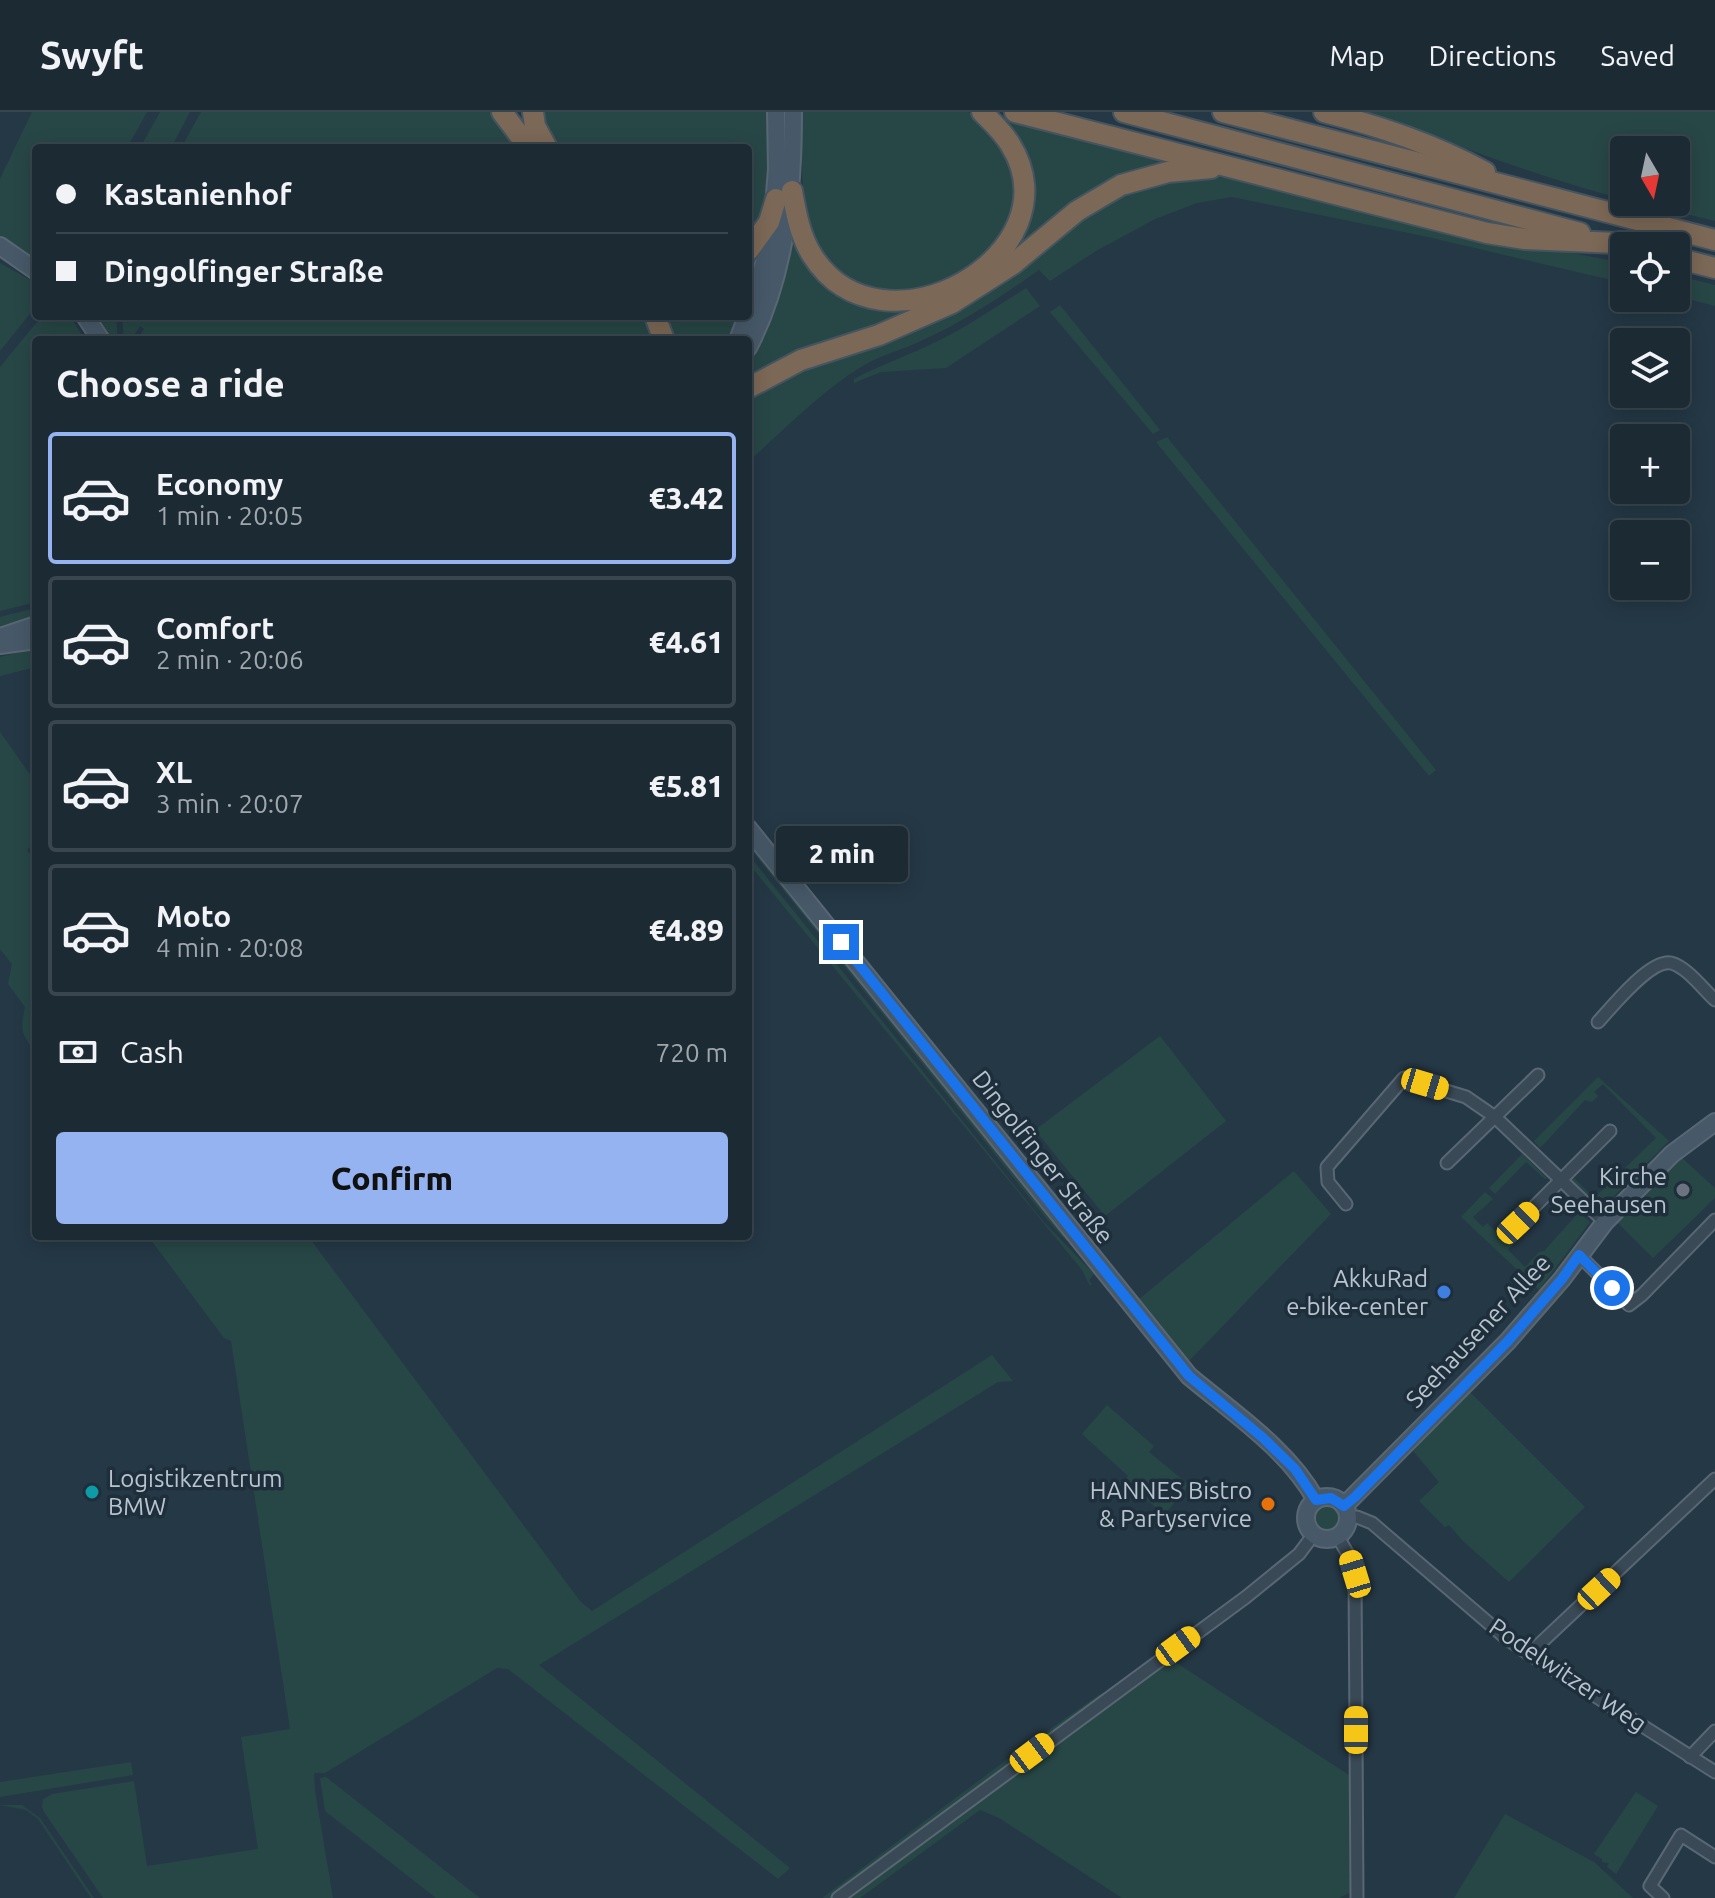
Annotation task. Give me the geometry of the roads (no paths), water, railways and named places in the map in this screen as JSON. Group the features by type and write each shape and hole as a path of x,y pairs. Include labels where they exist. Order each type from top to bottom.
{"highway":[{"path":"502,112 526,144"},
{"path":"533,112 535,126 545,144"},
{"path":"784,195 813,257 843,286 857,294 893,302 933,297 964,281 992,261 1019,222 1023,188 1018,158 1001,131 982,112"},
{"path":"1015,112 1487,233 1525,239 1610,243"},
{"path":"1124,112 1610,240"},
{"path":"1223,112 1715,240"},
{"path":"1324,112 1438,147 1517,188"},
{"path":"752,386 801,360 879,335 952,303 1013,264 1077,211 1121,185 1168,172 1226,167"},
{"path":"752,245 784,195"},
{"path":"1690,262 1715,268"}],"street":[{"path":"752,338 772,291 787,224 776,112"},
{"path":"752,302 784,195 793,112"},
{"path":"0,246 32,268"},
{"path":"0,637 32,626"},
{"path":"0,645 32,641"},
{"name":"Dingolfinger Straße","path":"752,833 1189,1376 1295,1469 1316,1500"},
{"path":"1598,1022 1650,969 1662,963 1673,963 1715,1000"},
{"path":"1447,1163 1538,1075"},
{"path":"1346,1204 1328,1182 1327,1167 1404,1078 1466,1097 1495,1117 1605,1222"},
{"name":"Seehausener Allee","path":"1346,1512 1508,1341 1562,1279 1605,1222 1672,1154 1715,1122"},
{"path":"1518,1223 1610,1131"},
{"path":"1579,1255 1629,1305 1715,1220"},
{"path":"1529,1654 1715,1479"},
{"path":"1331,1498 1346,1512 1347,1526 1338,1537 1326,1539 1314,1534 1308,1526 1306,1517 1309,1507 1316,1500 1331,1498"},
{"name":"Podelwitzer Weg","path":"1346,1512 1372,1523 1506,1638 1715,1772"},
{"path":"838,1898 1246,1597 1299,1554 1314,1534"},
{"path":"1338,1537 1355,1574 1357,1898"},
{"path":"1690,1757 1715,1731"},
{"path":"1663,1898 1650,1886 1681,1835 1715,1857"}],"place":[{"name":"Kirche Seehausen","path":"1683,1190"},
{"name":"AkkuRad e-bike-center","path":"1444,1292"},
{"name":"Logistikzentrum BMW","path":"92,1492"},
{"name":"HANNES Bistro & Partyservice","path":"1268,1504"}]}
